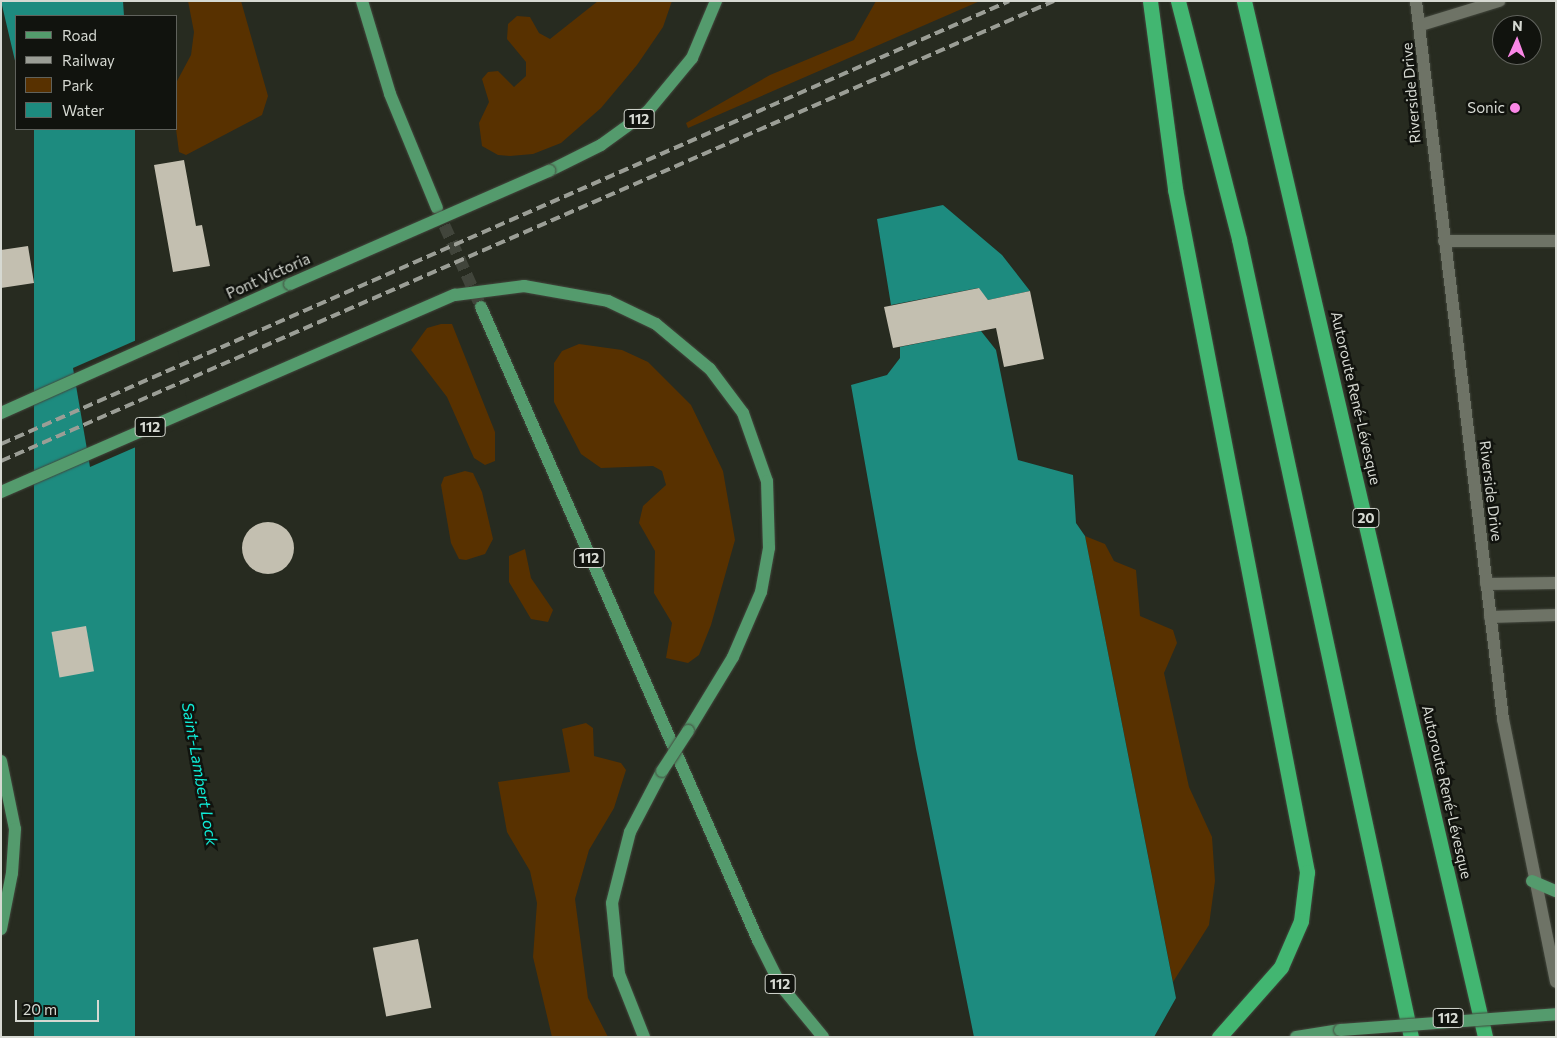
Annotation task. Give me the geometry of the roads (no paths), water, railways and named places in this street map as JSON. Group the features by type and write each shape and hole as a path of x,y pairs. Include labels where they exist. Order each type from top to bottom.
{"highway":[{"path":"1150,1 1175,189 1307,862 1304,904 1290,951 1269,985 1219,1037"},
{"path":"1178,1 1239,239 1411,1037"},
{"name":"Autoroute René-Lévesque","path":"1244,1 1485,1037"}],"main road":[{"path":"362,1 390,94 437,208"},
{"name":"Pont Victoria","path":"1,413 549,171 601,145 648,111 692,58 716,1"},
{"name":"112","path":"1,492 455,295 510,285 558,289 608,301 656,324 695,354 729,392 754,435 767,481 770,526 754,613 688,731 662,771 630,832 612,903 619,974 644,1037"},
{"name":"112","path":"481,307 761,947 791,1002 823,1037"},
{"path":"1,761 15,829 12,873 1,929"},
{"path":"1532,881 1556,891"},
{"name":"112","path":"1296,1037 1340,1030 1556,1014"}],"street":[{"name":"Riverside Drive","path":"1416,1 1490,617 1532,881 1556,982"},
{"path":"1420,25 1499,1"},
{"path":"1444,241 1556,241"},
{"path":"1486,584 1556,583"},
{"path":"1490,617 1556,615"}],"water":[{"path":"1,1 123,1 124,15 15,15 15,61"},
{"path":"34,130 135,130 135,1037 34,1037"},
{"path":"943,205 1002,255 1030,291 988,300 978,288 891,305 877,219"},
{"path":"981,331 996,350 1018,460 1073,475 1076,523 1085,536 1176,998 1154,1037 974,1037 916,749 851,385 887,375 900,358 900,347"}],"tunnel":[{"path":"437,209 481,307"}],"railway":[{"path":"1,444 1009,1"},
{"path":"1,461 1054,1"}],"place":[{"name":"Sonic","path":"1515,108"}],"water label":[{"name":"Saint-Lambert Lock","path":"200,774"}]}
